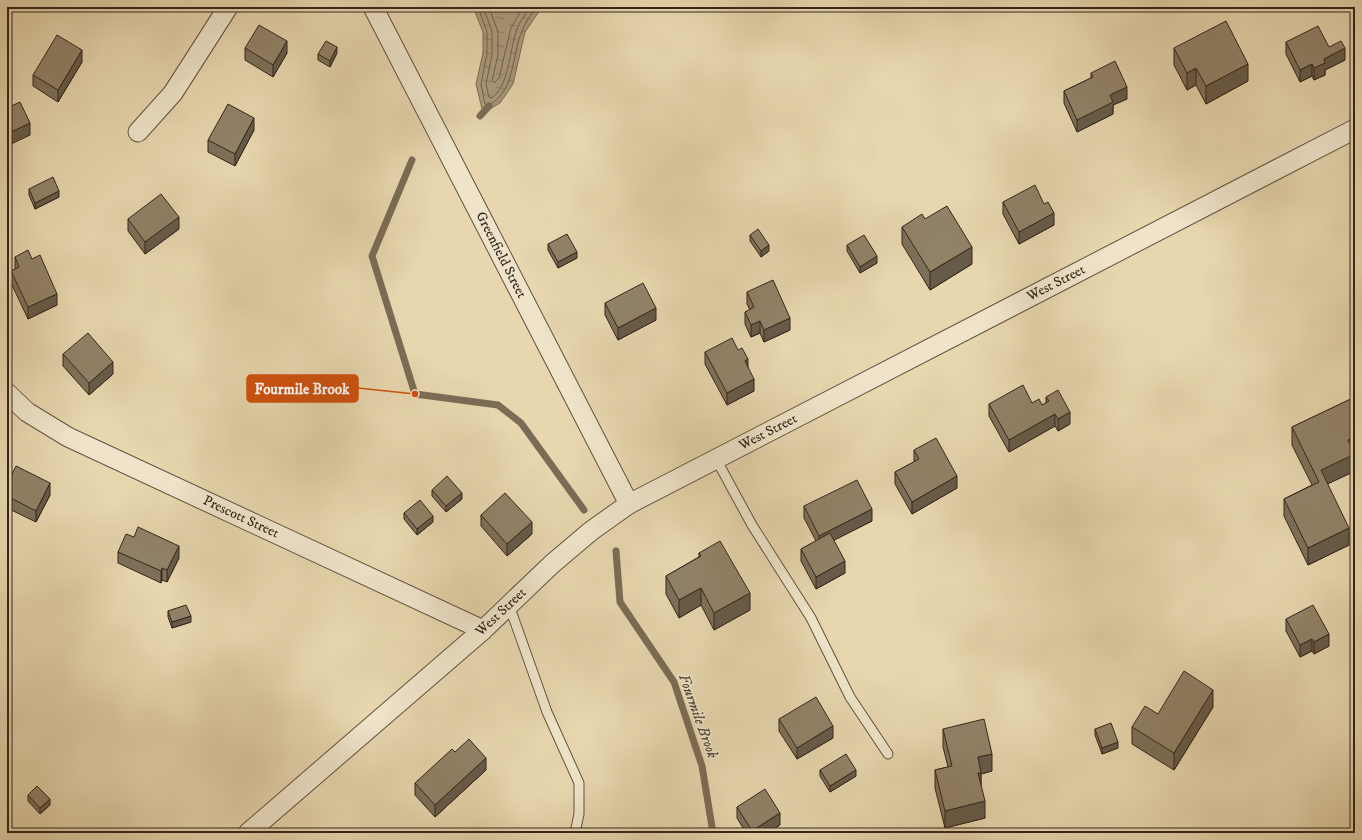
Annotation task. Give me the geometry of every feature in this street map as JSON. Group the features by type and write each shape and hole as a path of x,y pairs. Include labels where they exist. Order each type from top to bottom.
{"street":[{"path":"138,132 173,94 228,7"},
{"name":"Greenfield Street","path":"373,7 629,504"},
{"name":"West Street","path":"248,833 483,630 552,564 591,531 629,504 1355,129"},
{"name":"Prescott Street","path":"7,393 27,412 68,437 483,630"}],"lane":[{"path":"716,459 752,525 811,618 850,697 888,754"},
{"path":"509,605 547,712 579,782 579,814 575,833"}],"water":[{"path":"473,7 542,7 525,32 513,84 500,103 483,113 476,84 483,53 483,32"}],"building":[{"path":"1226,21 1248,64 1206,86 1196,68 1187,73 1174,48"},
{"path":"259,25 287,41 273,65 245,48"},
{"path":"1318,26 1329,47 1341,41 1345,48 1324,59 1325,63 1314,68 1312,64 1300,70 1286,42"},
{"path":"57,35 82,50 58,90 33,75"},
{"path":"326,41 337,47 330,61 318,54"},
{"path":"1115,61 1127,87 1110,95 1113,102 1077,120 1064,91 1093,77 1091,73"},
{"path":"20,102 30,123 7,134 7,108"},
{"path":"228,104 254,118 235,154 208,140"},
{"path":"53,177 59,191 35,203 29,189"},
{"path":"1035,185 1044,204 1048,202 1054,213 1019,232 1003,202"},
{"path":"161,194 179,217 145,242 128,219"},
{"path":"947,206 972,247 930,272 902,227 922,214 925,219"},
{"path":"758,229 769,245 761,251 750,235"},
{"path":"567,234 577,252 558,262 548,244"},
{"path":"864,235 877,256 860,267 847,245"},
{"path":"28,250 32,259 40,255 57,294 28,307 11,271 19,267 15,257"},
{"path":"773,280 790,318 764,330 760,321 751,325 745,312 754,307 747,292"},
{"path":"643,283 656,308 618,328 605,303"},
{"path":"88,333 113,362 89,383 63,354"},
{"path":"732,338 738,350 742,348 748,359 745,361 754,379 727,393 705,352"},
{"path":"1023,385 1032,403 1039,399 1042,405 1049,401 1046,397 1058,390 1070,412 1058,419 1055,414 1009,440 989,404"},
{"path":"1355,397 1355,436 1348,440 1355,454 1321,470 1349,528 1308,548 1284,499 1319,482 1292,427"},
{"path":"936,438 957,476 912,502 895,472 919,459 914,450"},
{"path":"16,466 50,483 36,511 7,496 7,476 10,478"},
{"path":"447,476 462,493 446,506 432,490"},
{"path":"857,480 872,509 819,536 804,506"},
{"path":"505,493 532,522 507,544 481,515"},
{"path":"420,500 433,516 417,529 404,513"},
{"path":"138,527 179,546 167,570 162,568 161,571 118,552 126,534 134,537"},
{"path":"830,533 845,561 816,577 801,549"},
{"path":"720,541 750,593 714,613 701,588 679,600 666,576 701,556 699,553"},
{"path":"186,605 191,616 172,622 168,611"},
{"path":"1313,605 1329,634 1314,642 1312,639 1300,645 1286,619"},
{"path":"1184,671 1213,690 1174,753 1132,727 1145,706 1158,714"},
{"path":"816,697 833,726 797,748 779,719"},
{"path":"984,719 992,754 978,757 981,773 978,773 985,801 945,811 935,770 952,766 943,729"},
{"path":"1111,723 1118,742 1102,748 1095,729"},
{"path":"469,739 486,758 435,805 415,783 452,749 455,752"},
{"path":"846,754 856,770 830,786 820,770"},
{"path":"37,786 50,799 40,808 28,795"},
{"path":"765,789 780,813 752,831 737,807"}],"waterway":[{"name":"Fourmile Brook","path":"480,116 489,106"},
{"name":"Fourmile Brook","path":"412,160 372,256 415,394 498,405 521,423 584,510"},
{"name":"Fourmile Brook","path":"616,551 620,602 674,682 702,766 713,833"}],"place":[{"name":"Fourmile Brook","path":"415,394"}]}
